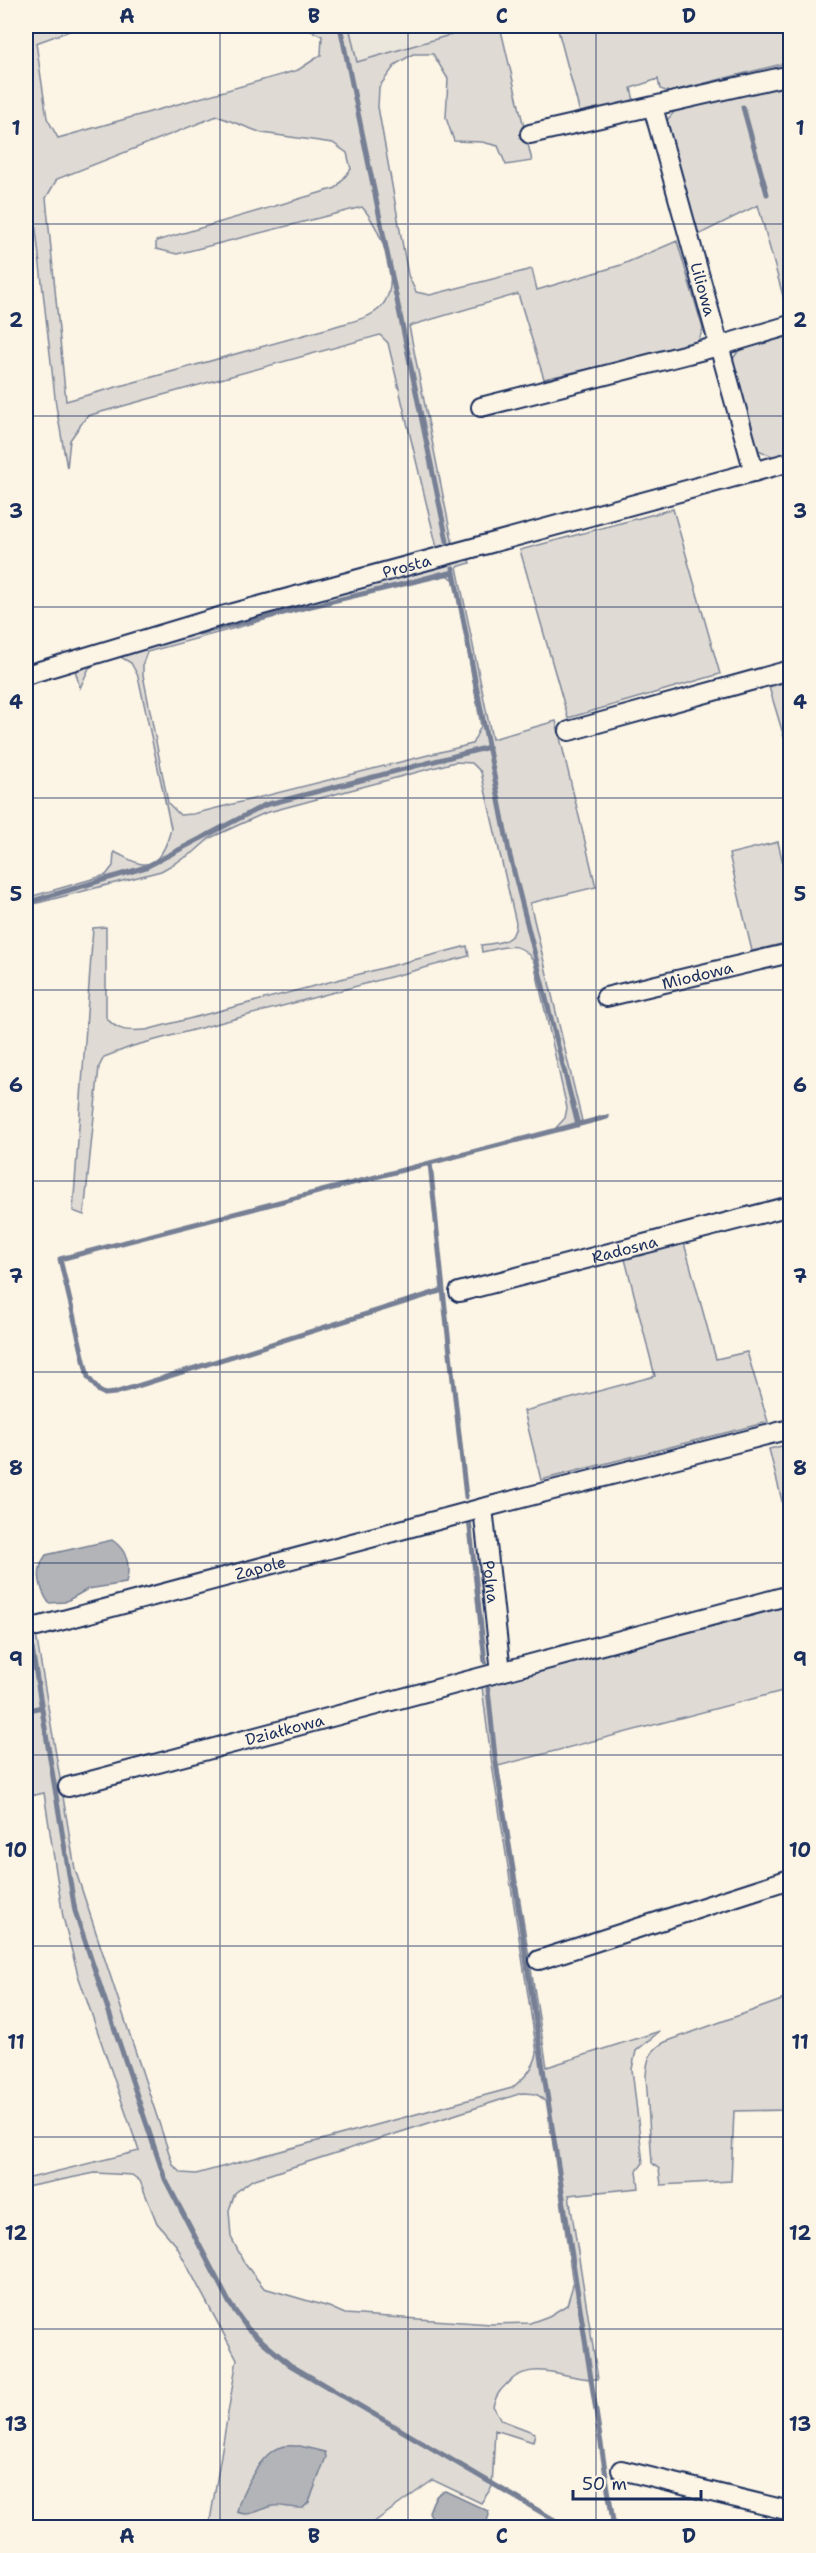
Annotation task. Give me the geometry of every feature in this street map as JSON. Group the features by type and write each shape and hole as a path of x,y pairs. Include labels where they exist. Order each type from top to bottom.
{"street":[{"path":"530,134 790,75"},
{"name":"Liliowa","path":"653,107 754,472"},
{"path":"481,407 719,346 790,325"},
{"name":"Prosta","path":"26,675 222,616 790,462"},
{"path":"569,731 790,670"},
{"name":"Miodowa","path":"606,997 790,953"},
{"name":"Radosna","path":"459,1292 790,1206"},
{"path":"483,1508 790,1429"},
{"name":"Zapole","path":"37,1627 483,1508"},
{"name":"Polna","path":"483,1508 501,1672"},
{"path":"501,1672 790,1595"},
{"name":"Działkowa","path":"68,1786 501,1672"},
{"path":"539,1960 790,1878"},
{"path":"621,2470 790,2511"}],"shaded area":[{"path":"26,26 83,26 36,43 47,118 58,138 298,70 321,55 322,36 301,26 349,26 357,62 481,26 500,26 532,161 506,165 498,146 482,142 454,141 446,118 448,79 433,54 413,54 396,64 379,87 378,107 408,275 416,292 430,295 532,269 537,290 621,265 677,241 703,329 697,344 544,379 518,294 409,326 453,545 437,548 388,343 380,335 87,416 70,440 67,468 56,406 26,142","holes":["217,116 262,133 333,143 347,153 351,169 336,188 156,241 156,249 177,254 362,207 376,228 390,270 387,297 381,307 352,322 66,401 46,198 57,179"]},
{"path":"349,26 481,26 357,63"},
{"path":"557,26 790,26 790,62 669,92 660,89 658,79 631,88 634,101 580,113"},
{"path":"790,81 790,313 788,314 758,205 696,236 667,120 674,112"},
{"path":"790,336 790,452 774,457 754,448 732,360 739,350"},
{"path":"673,509 720,674 568,718 520,550"},
{"path":"468,556 470,563 457,567 492,739 556,721 596,887 530,903 582,1121 555,1129 565,1118 567,1108 534,962 529,955 517,947 504,947 482,952 481,945 504,941 513,935 516,923 481,772 472,763 455,762 265,813 210,838 193,853 161,871 26,906 26,898 106,875 113,866 114,852 142,864 154,861 162,852 171,828 138,676 131,663 121,657 103,660 89,668 80,688 75,670 61,671 76,663","holes":["441,572 455,580 481,726 472,744 193,814 180,815 168,803 143,675 143,663 147,652"]},
{"path":"790,681 790,757 769,687"},
{"path":"778,842 790,893 790,942 752,951 729,854"},
{"path":"106,927 106,1017 114,1026 128,1030 146,1030 467,946 469,956 133,1046 104,1057 99,1067 84,1215 73,1211 93,928"},
{"path":"684,1243 716,1359 747,1352 768,1422 541,1480 524,1411 655,1376 625,1259"},
{"path":"790,1444 790,1511 785,1513 769,1449"},
{"path":"112,1540 127,1558 126,1583 88,1589 65,1602 49,1603 43,1592 39,1573 46,1555"},
{"path":"26,1574 75,1869 173,2165 182,2173 196,2174 512,2088 521,2081 531,2068 537,2053 482,1687 790,1605 790,1689 498,1766 547,2067 660,2031 636,2051 632,2069 643,2163 637,2171 639,2188 569,2195 598,2379 531,2371 521,2374 505,2386 498,2394 493,2406 501,2420 535,2433 533,2442 495,2430 492,2487 481,2503 433,2480 367,2527 209,2527 237,2359 176,2245 157,2223 140,2181 132,2175 95,2173 26,2187 26,2179 139,2151 78,1975 63,1917 44,1793 26,1797","holes":["522,2093 534,2094 548,2106 573,2285 567,2305 549,2316 530,2323 491,2324 345,2314 264,2288 245,2264 231,2237 229,2210 235,2193 252,2180"]},
{"path":"790,1997 790,2110 734,2111 731,2181 661,2185 659,2169 652,2163 646,2076 648,2060 653,2052 665,2042"},
{"path":"300,2446 325,2452 326,2457 309,2502 303,2508 274,2506 247,2514 237,2512 247,2484 267,2456 281,2447"},
{"path":"445,2491 488,2511 485,2527 449,2527 434,2522 429,2512 436,2496"}],"waterway":[{"path":"340,26 447,541"},
{"path":"743,107 767,194"},
{"path":"453,568 510,856 578,1125"},
{"path":"199,633 454,572"},
{"path":"26,903 146,867 265,805 489,747"},
{"path":"430,1163 443,1290 115,1393 105,1394 99,1391 88,1377 60,1259 607,1117"},
{"path":"443,1290 466,1497"},
{"path":"469,1519 485,1662"},
{"path":"26,1612 75,1911 165,2179 230,2304 248,2329 290,2365 568,2528"},
{"path":"488,1689 495,1757 614,2528"},
{"path":"26,1711 41,1707"}]}
